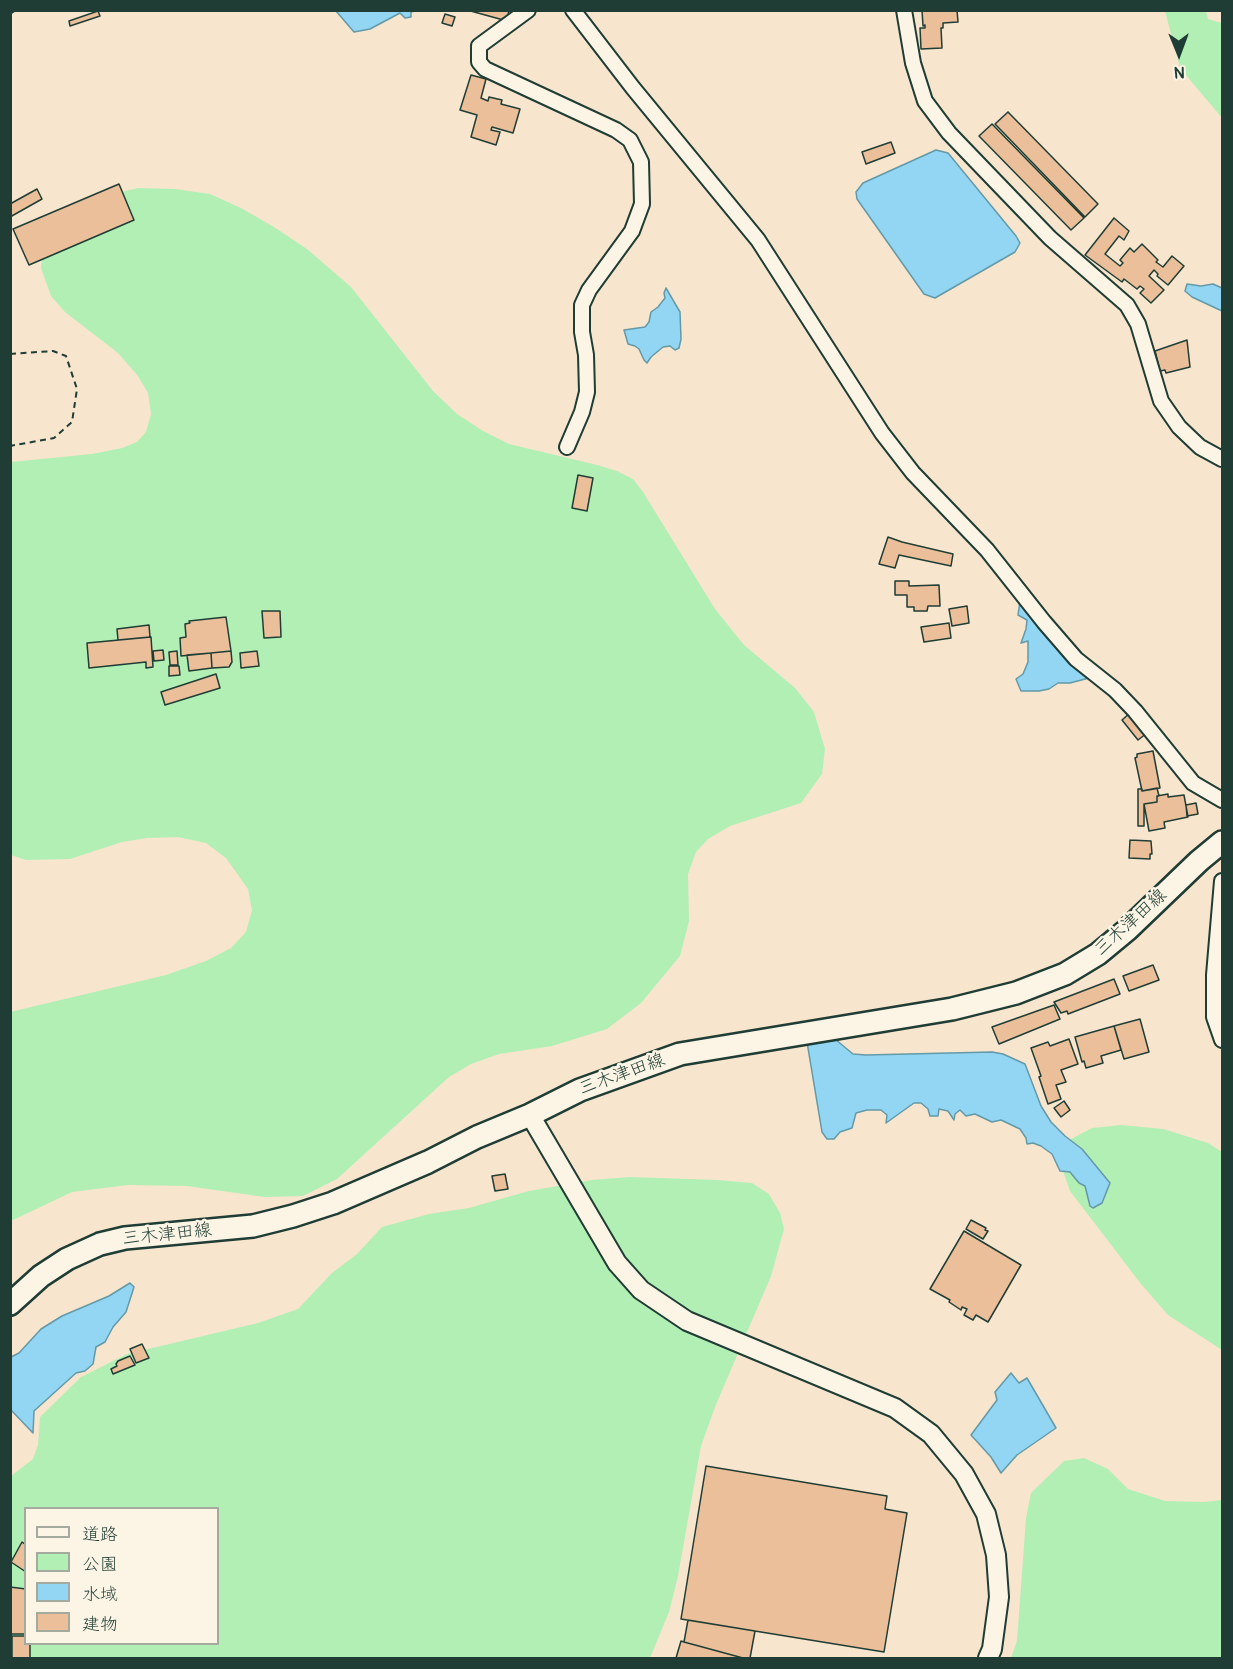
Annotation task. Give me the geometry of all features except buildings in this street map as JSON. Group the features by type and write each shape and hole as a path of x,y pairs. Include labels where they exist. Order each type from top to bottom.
{"main road":[{"name":"三木津田線","path":"10,1304 41,1276 67,1259 100,1244 125,1238 253,1226 333,1203 530,1115 580,1090 680,1054 952,1009 1016,993 1065,974 1098,954 1222,842"}],"street":[{"path":"528,10 479,46 479,62 485,69 616,130 630,140 641,162 642,204 632,231 589,290 582,305 587,392 582,412 567,447"},
{"path":"573,10 633,88 758,240 882,433 913,473 987,550 1044,622 1077,658 1115,690 1135,711 1193,783 1222,800"},
{"path":"904,10 913,63 925,101 949,133 1050,238 1127,305 1138,324 1161,401 1179,427 1200,447 1222,459"},
{"path":"1222,881 1214,975 1214,1017 1222,1040"},
{"path":"530,1115 617,1263 641,1290 687,1321 895,1408 931,1434 964,1474 986,1514 994,1545 999,1597 992,1649 988,1659"}],"path":[{"path":"10,15 16,10"},
{"path":"10,354 53,351 66,356 77,389 72,422 54,438 10,446"}],"green space":[{"path":"1165,11 1206,11 1208,19 1222,23 1222,118 1180,68"},
{"path":"138,188 175,189 210,194 274,227 307,249 351,287 433,391 457,414 509,444 597,465 633,479 715,609 744,645 795,688 814,712 825,749 822,774 801,803 730,826 708,839 696,852 688,874 689,921 680,956 641,1003 607,1029 552,1046 499,1054 471,1064 449,1077 337,1179 303,1196 265,1197 187,1186 128,1185 72,1192 11,1221 10,1012 166,975 206,961 231,948 246,932 252,910 248,889 226,858 206,843 178,837 147,838 122,842 70,859 26,860 11,855 11,462 92,454 122,448 137,442 146,432 151,414 148,393 138,376 118,353 65,312 51,296 41,268 42,256 113,194"},
{"path":"1121,1125 1163,1129 1208,1143 1222,1152 1222,1350 1168,1315 1141,1284 1070,1191 1062,1168 1064,1150 1071,1139 1092,1128"},
{"path":"630,1177 752,1183 769,1194 780,1213 784,1229 771,1276 715,1407 701,1446 678,1576 669,1612 650,1658 11,1658 11,1476 33,1459 38,1445 40,1417 81,1377 127,1354 258,1323 298,1309 332,1273 357,1254 382,1227 429,1214 469,1208 529,1191 592,1180"},
{"path":"1084,1458 1108,1469 1128,1489 1165,1501 1222,1500 1222,1658 1011,1658 1017,1641 1026,1518 1031,1493 1064,1461"}],"water":[{"path":"336,11 415,11 411,12 411,17 405,18 400,13 370,29 354,32"},
{"path":"936,150 948,153 1020,243 1015,252 935,298 924,294 857,199 856,192 863,183"},
{"path":"1187,284 1201,286 1213,284 1222,288 1222,311 1192,297 1185,291"},
{"path":"666,288 680,312 679,348 675,350 670,346 663,347 647,363 639,349 628,344 624,330 645,327 649,322 651,312 665,298"},
{"path":"1020,601 1089,678 1070,683 1058,683 1049,689 1039,691 1021,691 1016,679 1023,674 1028,662 1028,641 1021,643 1027,620 1018,615"},
{"path":"835,1039 853,1054 992,1052 1003,1054 1025,1064 1041,1106 1051,1122 1082,1149 1110,1183 1102,1203 1093,1208 1090,1206 1085,1186 1079,1183 1070,1172 1060,1171 1052,1154 1041,1146 1033,1143 1027,1144 1020,1129 1001,1120 992,1122 975,1114 966,1116 960,1110 955,1114 954,1120 948,1111 939,1109 938,1116 930,1116 928,1109 921,1103 914,1103 886,1123 887,1115 881,1110 867,1110 856,1113 852,1128 840,1132 834,1139 827,1139 822,1132 807,1042"},
{"path":"130,1283 134,1287 126,1312 113,1327 105,1342 96,1347 93,1364 85,1371 76,1373 34,1411 33,1433 11,1410 11,1357 19,1353 41,1329 62,1316 109,1296"},
{"path":"1011,1373 1019,1383 1027,1378 1056,1428 1017,1455 1001,1473 991,1457 971,1435 997,1400 995,1392"}]}
